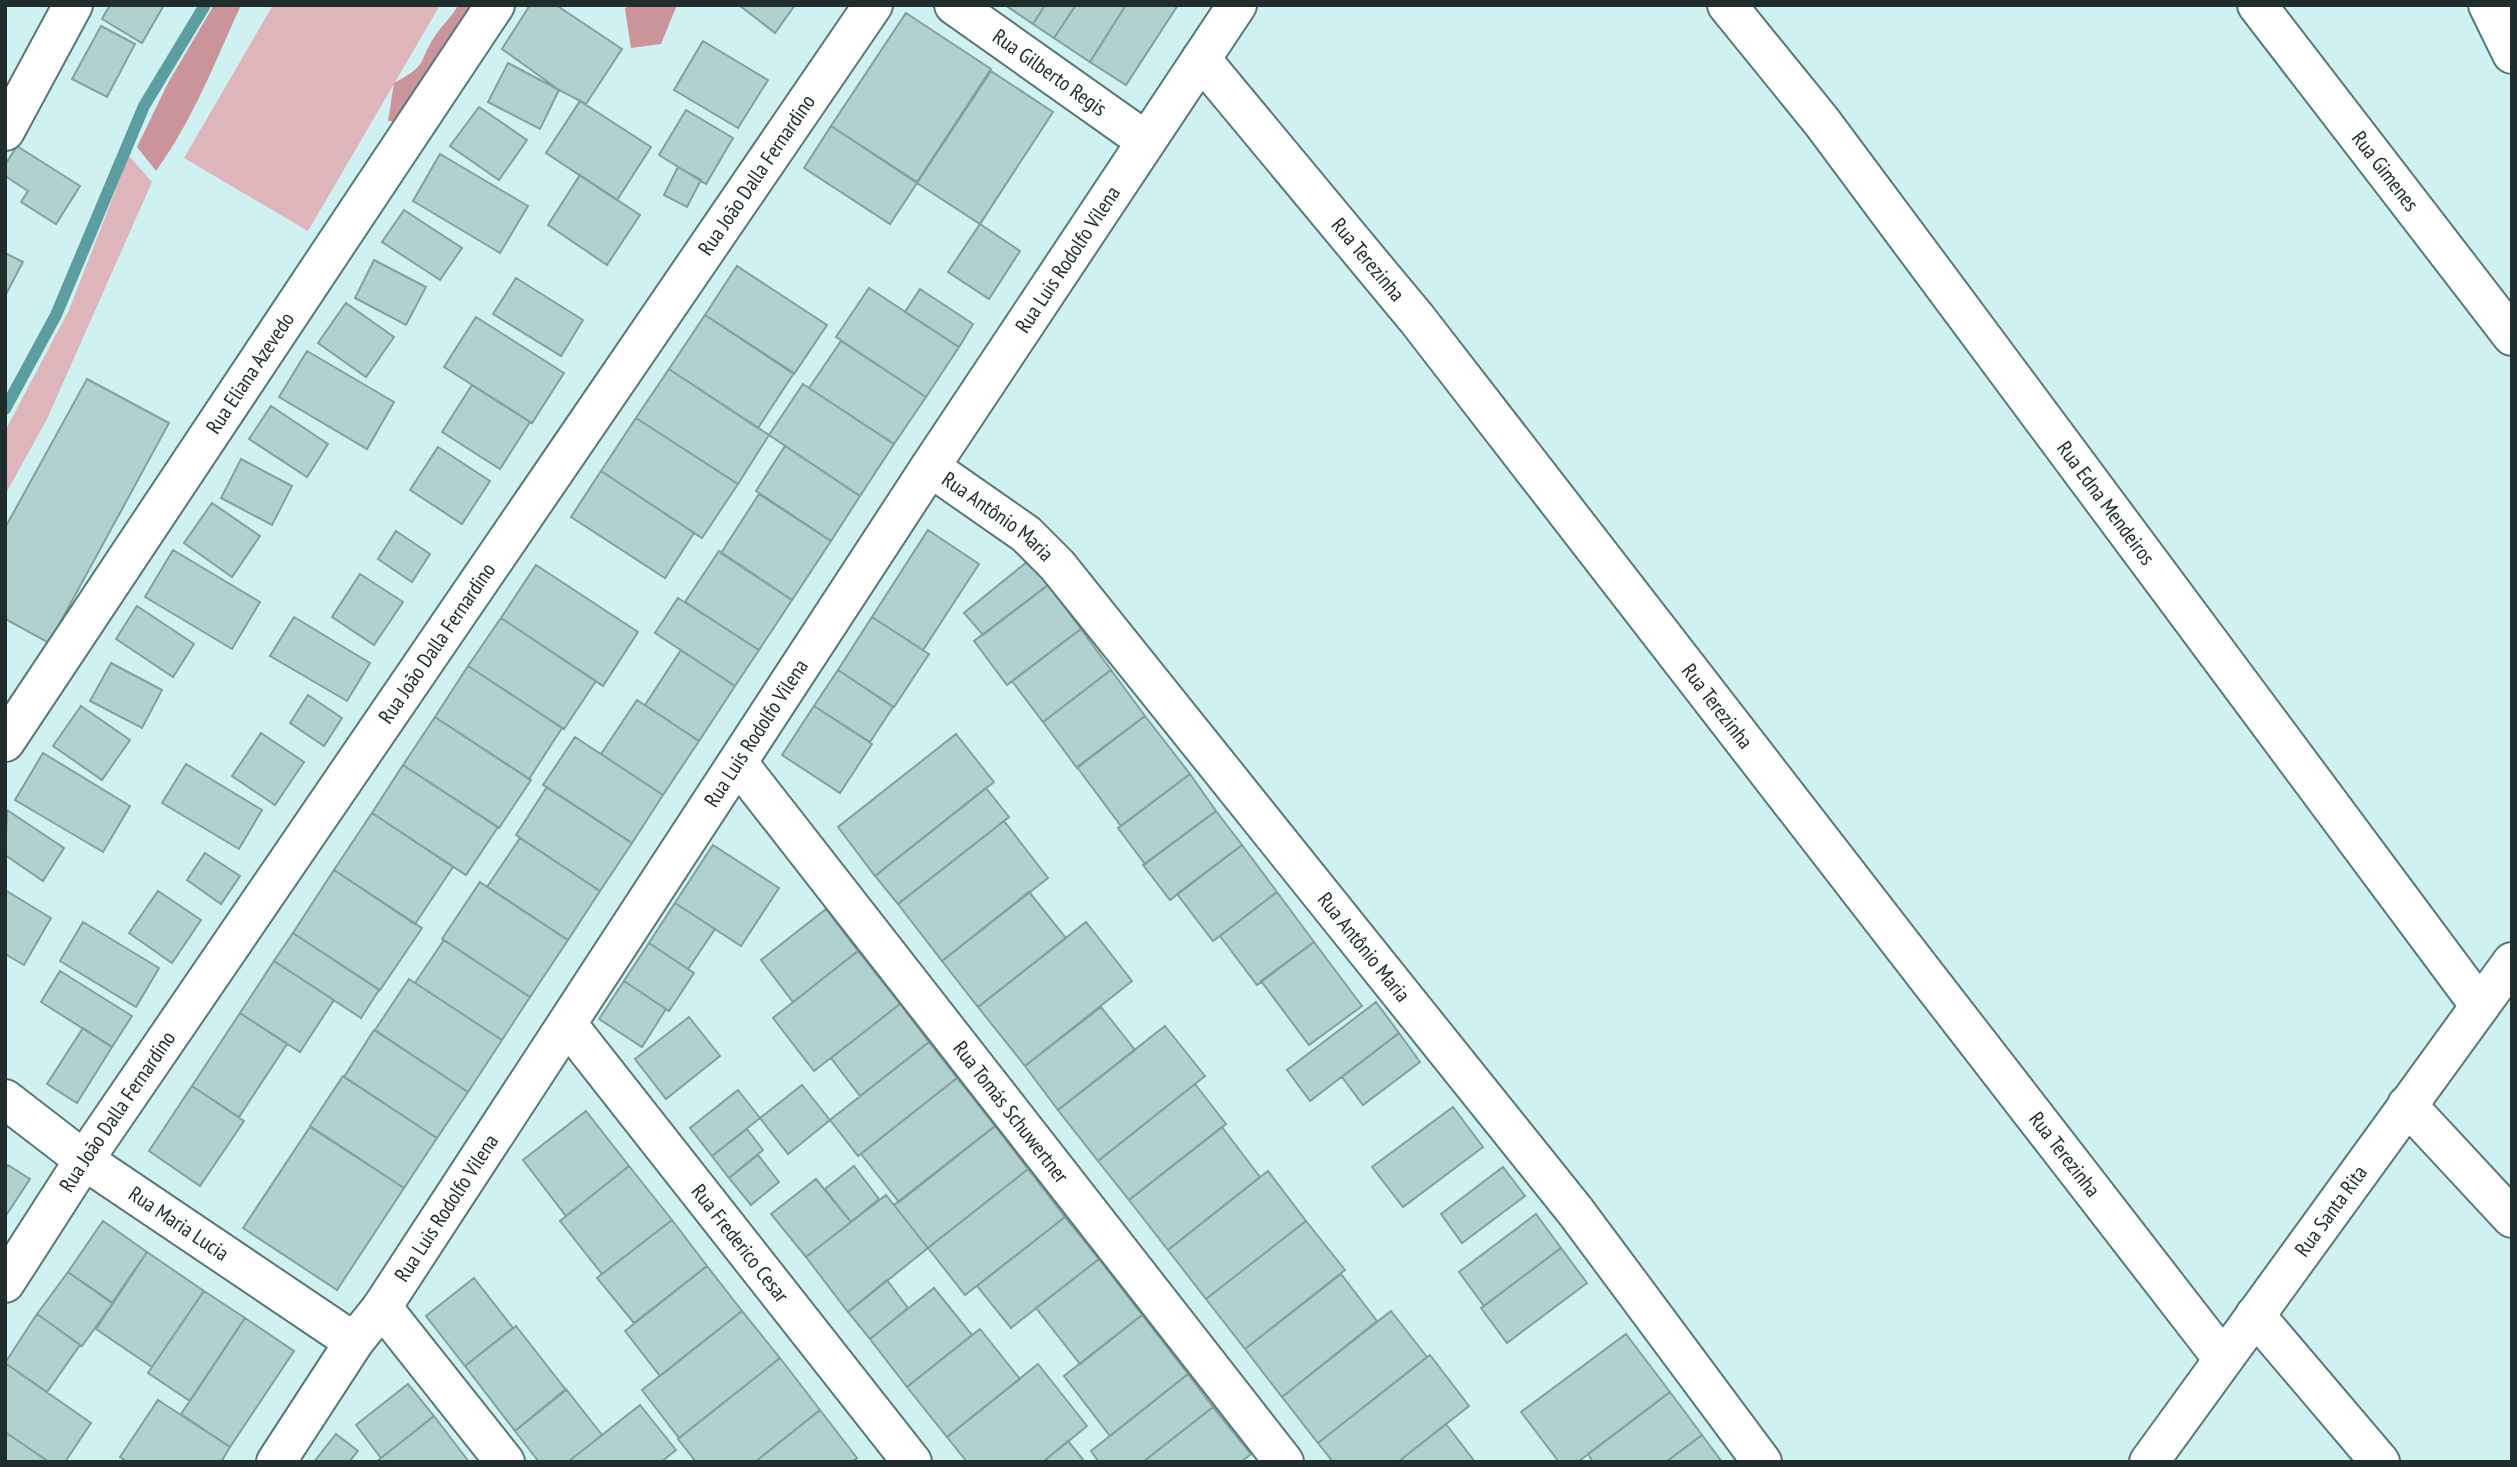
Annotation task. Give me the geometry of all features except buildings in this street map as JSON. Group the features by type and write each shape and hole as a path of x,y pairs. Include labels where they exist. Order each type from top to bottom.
{"street":[{"path":"5,131 73,5"},
{"name":"Rua Eliana Azevedo","path":"5,742 495,5"},
{"name":"Rua João Dalla Fernardino","path":"5,1283 84,1160 873,5"},
{"name":"Rua Gilberto Regis","path":"954,5 1146,141"},
{"name":"Rua Luis Rodolfo Vilena","path":"276,1462 568,1025 930,467 1237,5"},
{"name":"Rua Edna Mendeiros","path":"1727,5 1822,122 2480,1006"},
{"name":"Rua Gimenes","path":"2258,5 2512,336"},
{"path":"2488,5 2512,54"},
{"name":"Rua Terezinha","path":"1202,59 1417,319 2223,1359"},
{"name":"Rua Antônio Maria","path":"930,467 1026,534 1057,565 1576,1212 1762,1462"},
{"name":"Rua Tomás Schuwertner","path":"738,763 1284,1462"},
{"name":"Rua Santa Rita","path":"2148,1462 2512,962"},
{"name":"Rua Frederico Cesar","path":"568,1025 912,1462"},
{"name":"Rua Maria Lucia","path":"5,1099 84,1160 354,1342"},
{"path":"2407,1105 2512,1218"},
{"path":"382,1307 505,1462"},
{"path":"2255,1315 2380,1462"}],"shaded area":[{"path":"214,5 241,5 192,111 156,171 137,147 168,83"},
{"path":"273,5 440,5 308,231 184,158"},
{"path":"458,5 518,5 483,49 467,84 442,113 407,122 388,121 394,83 419,66 431,42"},
{"path":"628,5 677,5 661,44 631,48 625,9"},
{"path":"129,156 152,182 47,419 5,495 5,431 69,310"}],"waterway":[{"path":"5,409 56,315 144,106 205,5"}]}
